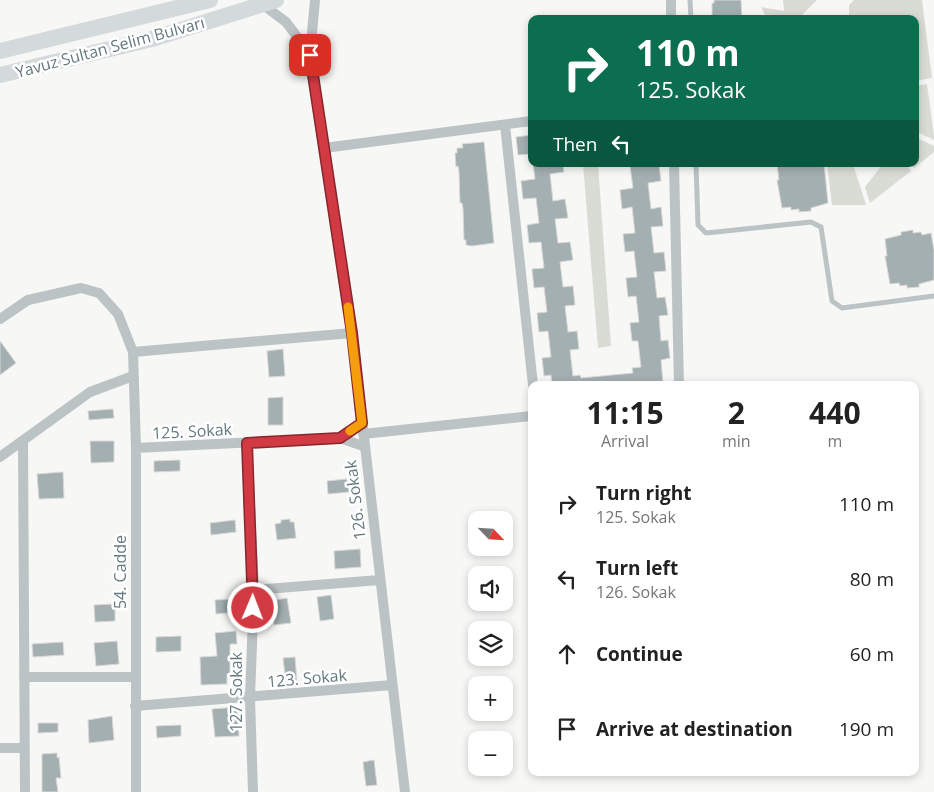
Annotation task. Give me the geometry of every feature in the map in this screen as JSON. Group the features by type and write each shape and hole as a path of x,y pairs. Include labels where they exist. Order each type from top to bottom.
{"main road":[{"name":"Yavuz Sultan Selim Bulvarı","path":"0,50 210,0"},
{"name":"Yavuz Sultan Selim Bulvarı","path":"0,75 152,39 269,2"}],"street":[{"path":"310,55 315,0"},
{"path":"671,0 672,15"},
{"path":"269,2 310,55"},
{"name":"126. Sokak","path":"310,55 352,333 379,580 405,792"},
{"path":"324,148 528,121"},
{"path":"505,125 533,381"},
{"path":"674,167 679,381"},
{"path":"0,319 28,300 81,288 99,293 118,314 134,352 352,333"},
{"name":"54. Cadde","path":"134,352 136,448 136,792"},
{"path":"0,457 90,392 133,376"},
{"path":"363,434 528,416"},
{"path":"340,438 362,423"},
{"name":"125. Sokak","path":"136,448 340,438 364,446"},
{"path":"23,442 25,792"},
{"name":"127. Sokak","path":"247,443 254,590 250,698 253,792"},
{"path":"254,590 379,580"},
{"path":"24,677 135,677"},
{"name":"123. Sokak","path":"136,706 392,685"},
{"path":"0,748 24,748"}],"lane":[{"path":"690,0 690,15"},
{"path":"696,167 698,226 703,232 710,234 811,222 821,227 832,301 837,306 842,308 934,296"}],"shaded area":[{"path":"783,0 816,0 802,15 765,15 761,7 784,11"},
{"path":"854,0 922,0 932,78 919,80 919,15 849,15 849,5"},
{"path":"927,84 934,140 919,133 919,85"},
{"path":"919,139 934,146 934,152 919,164"},
{"path":"583,167 598,167 611,346 598,348"},
{"path":"827,167 854,167 866,205 832,205"},
{"path":"881,167 908,167 911,171 870,203 865,187"}],"building":[{"path":"714,0 741,0 742,15 712,15 712,3 714,3"},
{"path":"528,135 528,154 518,155 516,137"},
{"path":"484,142 494,243 472,246 466,245 466,240 464,240 463,208 462,203 460,203 459,172 458,166 456,167 455,153 457,153 457,148 463,148 462,144"},
{"path":"533,167 563,167 564,172 550,174 553,201 565,199 568,218 555,219 558,243 570,242 573,260 560,262 563,287 573,286 575,305 565,306 568,332 577,331 579,349 570,350 573,376 580,375 581,378 633,373 632,368 641,367 638,341 632,341 630,323 639,322 636,296 628,297 626,278 637,277 634,251 625,252 623,234 635,233 632,207 622,209 620,190 633,188 630,167 659,167 661,181 648,183 651,209 661,207 663,226 651,227 654,253 664,252 666,271 654,272 657,298 665,297 668,315 659,316 661,341 668,340 670,358 661,360 663,381 552,381 551,375 544,376 542,358 551,357 548,331 539,332 537,313 547,312 544,287 534,288 532,269 544,268 541,242 529,243 527,225 539,223 536,198 523,199 521,181 535,179"},
{"path":"777,167 824,167 828,203 811,208 811,211 799,212 799,209 791,210 791,207 782,208 777,180 779,180"},
{"path":"913,230 913,233 921,232 922,235 931,233 934,250 934,280 919,284 919,287 907,288 907,285 900,286 899,283 890,284 885,256 887,256 885,239 901,235 901,232"},
{"path":"0,341 16,363 0,375"},
{"path":"283,349 285,376 269,377 267,351"},
{"path":"283,397 283,425 268,425 268,398"},
{"path":"113,409 114,418 89,420 88,411"},
{"path":"90,441 114,441 114,462 91,463"},
{"path":"180,460 180,471 154,472 154,461"},
{"path":"63,472 64,498 39,499 37,474"},
{"path":"347,479 349,492 328,494 327,481"},
{"path":"290,519 290,522 294,522 296,538 277,540 275,524 281,523 281,520"},
{"path":"235,520 236,532 211,535 210,523"},
{"path":"360,549 361,567 335,569 334,551"},
{"path":"331,595 334,619 320,621 317,597"},
{"path":"287,598 291,623 274,625 272,612 278,611 276,600"},
{"path":"236,599 237,612 216,614 215,600"},
{"path":"115,604 115,621 95,622 94,605"},
{"path":"236,631 237,644 230,644 230,674 227,674 227,684 201,685 200,657 217,656 215,633"},
{"path":"181,636 181,651 156,652 156,637"},
{"path":"117,641 119,664 96,666 94,643"},
{"path":"63,642 64,655 33,657 32,644"},
{"path":"295,657 297,682 286,683 283,658"},
{"path":"237,707 239,736 215,737 212,709"},
{"path":"112,716 114,740 89,743 88,720"},
{"path":"38,723 58,723 58,732 38,733"},
{"path":"181,725 181,736 157,738 156,726"},
{"path":"57,753 61,778 56,778 58,792 42,792 42,754"},
{"path":"374,760 377,785 366,786 363,762"}],"slow traffic":[{"path":"348,307 362,423 350,431"}],"route":[{"path":"253,608 254,590 247,443 340,438 362,423 352,333 310,55"}]}
